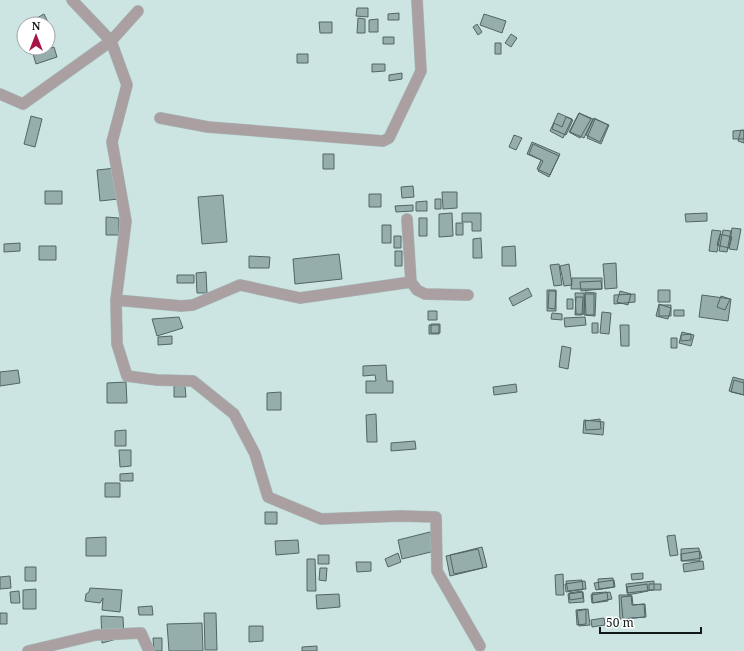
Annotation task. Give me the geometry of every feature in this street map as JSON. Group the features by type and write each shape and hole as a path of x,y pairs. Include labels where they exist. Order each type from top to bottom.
{"street":[{"path":"72,0 111,40 127,86 112,142 126,221 116,300 117,344 127,376 157,380 193,381 234,414 255,454 268,497 321,519 436,516 437,571 480,646"},
{"path":"160,118 208,128 382,141 389,138 421,71 417,0"},
{"path":"0,94 23,104 111,40 138,11"},
{"path":"407,219 411,282 417,290 425,294 468,295"},
{"path":"116,300 181,306 193,305 234,287 240,286 300,298 411,282"},
{"path":"28,651 96,635 141,633 149,651"}],"building":[{"path":"357,8 368,8 368,17 356,16"},
{"path":"399,13 399,20 388,20 388,14"},
{"path":"484,14 506,21 502,33 480,25"},
{"path":"358,18 365,19 365,33 357,33"},
{"path":"378,19 378,32 369,32 369,20"},
{"path":"319,22 332,22 332,33 320,33"},
{"path":"477,24 482,32 478,35 473,27"},
{"path":"511,34 517,38 511,47 505,43"},
{"path":"383,37 394,37 394,44 383,44"},
{"path":"495,43 501,43 501,54 495,54"},
{"path":"56,54 57,57 36,64 34,56 56,56"},
{"path":"297,54 308,54 308,63 297,63"},
{"path":"372,64 385,64 385,71 372,72"},
{"path":"402,73 402,79 389,81 389,75"},
{"path":"558,113 572,119 563,138 550,131"},
{"path":"579,113 593,119 584,138 570,132"},
{"path":"579,113 591,119 580,138 569,132"},
{"path":"31,116 42,119 35,147 24,144"},
{"path":"566,117 573,120 566,135 552,129 554,123 562,127"},
{"path":"594,118 608,125 600,142 586,135"},
{"path":"595,119 609,125 601,144 587,138"},
{"path":"741,130 744,131 744,143 738,141"},
{"path":"744,130 744,139 733,139 733,131"},
{"path":"514,135 522,138 516,150 509,147"},
{"path":"532,142 560,154 550,175 537,169 541,160 527,154"},
{"path":"533,144 559,156 549,177 538,171 543,161 529,154"},
{"path":"323,154 334,154 334,169 323,169"},
{"path":"116,168 118,199 100,201 97,170"},
{"path":"413,186 414,197 402,198 401,187"},
{"path":"45,191 62,191 62,204 45,204"},
{"path":"442,192 457,192 457,208 443,209"},
{"path":"369,194 381,194 381,207 369,207"},
{"path":"223,195 227,242 202,244 198,197"},
{"path":"435,199 441,199 441,209 435,209"},
{"path":"427,201 427,211 416,211 416,202"},
{"path":"413,205 413,211 396,212 395,206"},
{"path":"452,213 453,236 439,237 439,214"},
{"path":"462,213 481,213 481,231 472,231 472,222 462,222"},
{"path":"707,213 707,221 686,222 685,214"},
{"path":"106,217 119,218 119,235 106,235"},
{"path":"419,218 427,218 427,236 419,236"},
{"path":"456,223 463,223 463,235 456,235"},
{"path":"382,225 391,225 391,243 382,243"},
{"path":"732,228 741,229 737,250 729,249"},
{"path":"712,230 721,231 717,252 709,251"},
{"path":"723,230 731,231 727,252 719,251"},
{"path":"720,234 732,237 729,248 717,245"},
{"path":"394,236 401,236 401,248 394,248"},
{"path":"481,238 482,258 473,258 473,239"},
{"path":"20,243 20,251 4,252 4,244"},
{"path":"39,246 56,246 56,260 39,260"},
{"path":"515,246 516,266 502,266 502,247"},
{"path":"395,251 402,251 402,266 395,266"},
{"path":"339,254 342,279 295,284 293,259"},
{"path":"249,256 270,257 269,268 249,268"},
{"path":"616,263 617,288 605,289 603,264"},
{"path":"559,264 562,285 554,286 550,265"},
{"path":"569,264 572,285 564,286 560,266"},
{"path":"206,272 207,293 197,293 196,273"},
{"path":"177,275 194,275 194,283 177,283"},
{"path":"572,278 602,278 602,289 571,289"},
{"path":"601,281 602,289 581,291 580,282"},
{"path":"528,288 532,296 513,306 509,298"},
{"path":"547,290 556,290 556,311 547,311"},
{"path":"658,290 670,290 670,302 658,302"},
{"path":"549,291 556,291 555,309 548,308"},
{"path":"620,291 631,294 628,305 617,302"},
{"path":"585,292 596,293 595,316 584,315"},
{"path":"575,293 584,293 584,314 576,314"},
{"path":"585,294 594,294 594,315 586,315"},
{"path":"635,294 635,302 614,304 614,295"},
{"path":"702,295 731,299 728,321 699,317"},
{"path":"721,296 730,299 725,310 717,307"},
{"path":"576,297 583,297 582,315 575,315"},
{"path":"567,299 573,299 573,309 567,309"},
{"path":"659,304 671,308 668,319 656,316"},
{"path":"659,305 671,305 671,316 659,316"},
{"path":"674,310 684,310 684,316 674,316"},
{"path":"428,311 437,311 437,320 428,320"},
{"path":"602,312 611,313 609,334 600,333"},
{"path":"552,313 562,314 562,320 551,319"},
{"path":"179,317 183,328 157,336 152,319"},
{"path":"585,317 586,325 565,327 564,318"},
{"path":"592,323 598,323 598,333 592,333"},
{"path":"431,324 440,324 440,333 431,333"},
{"path":"429,325 439,325 439,334 429,334"},
{"path":"620,325 629,325 629,346 621,346"},
{"path":"682,332 694,335 691,346 679,343"},
{"path":"691,334 691,340 681,341 681,335"},
{"path":"172,336 172,344 158,345 158,337"},
{"path":"671,338 677,338 677,348 671,348"},
{"path":"562,346 571,348 568,369 559,367"},
{"path":"386,365 387,381 393,381 393,393 366,393 366,381 376,381 375,375 363,376 363,366"},
{"path":"18,370 20,383 0,386 0,372"},
{"path":"733,377 744,380 744,395 729,391"},
{"path":"734,380 744,383 744,395 731,392"},
{"path":"126,382 127,403 107,403 107,383"},
{"path":"516,384 517,392 494,395 493,387"},
{"path":"174,386 185,386 186,397 174,397"},
{"path":"281,392 281,410 267,410 267,393"},
{"path":"376,414 377,442 367,442 366,415"},
{"path":"600,419 601,429 586,430 585,421"},
{"path":"584,420 604,422 603,435 583,433"},
{"path":"126,430 126,446 115,446 115,431"},
{"path":"415,441 416,449 391,451 391,443"},
{"path":"119,450 131,450 131,466 120,467"},
{"path":"133,473 133,481 120,481 120,474"},
{"path":"105,483 120,483 120,497 105,497"},
{"path":"265,512 277,512 277,524 265,524"},
{"path":"430,532 435,551 402,559 398,540"},
{"path":"675,535 678,555 670,556 667,536"},
{"path":"106,537 106,556 86,556 86,538"},
{"path":"298,540 299,553 276,555 275,541"},
{"path":"482,547 487,567 454,574 450,555"},
{"path":"699,548 700,561 681,561 681,549"},
{"path":"478,549 483,568 450,576 446,556"},
{"path":"700,551 702,558 682,561 681,554"},
{"path":"398,553 401,562 388,567 385,559"},
{"path":"318,555 329,555 329,564 318,564"},
{"path":"307,559 315,559 316,591 307,591"},
{"path":"703,561 704,569 684,572 683,564"},
{"path":"356,562 371,562 371,571 357,572"},
{"path":"25,567 36,567 36,581 25,581"},
{"path":"320,568 327,568 326,581 319,580"},
{"path":"643,573 643,579 632,580 631,574"},
{"path":"563,574 564,595 556,595 555,575"},
{"path":"10,576 11,588 0,589 0,577"},
{"path":"613,578 614,587 599,589 598,579"},
{"path":"582,580 583,589 568,591 566,581"},
{"path":"614,580 615,587 596,590 594,583"},
{"path":"585,581 586,589 566,592 565,584"},
{"path":"654,581 654,590 627,593 626,584"},
{"path":"647,584 648,591 628,595 627,587"},
{"path":"649,584 661,584 661,590 649,590"},
{"path":"90,588 122,590 120,612 102,610 103,598 100,603 85,601 86,594 89,592"},
{"path":"36,589 36,609 23,609 23,590"},
{"path":"19,591 20,603 11,603 10,592"},
{"path":"582,591 583,598 570,600 569,593"},
{"path":"583,592 584,602 569,603 568,594"},
{"path":"607,592 608,601 593,603 592,593"},
{"path":"610,592 612,599 592,603 591,595"},
{"path":"339,594 340,607 317,609 316,595"},
{"path":"619,595 631,595 632,605 644,604 645,617 620,619"},
{"path":"632,596 633,605 645,604 646,617 623,619 621,597"},
{"path":"152,606 153,615 139,615 138,607"},
{"path":"586,609 586,624 577,625 576,610"},
{"path":"588,609 590,625 579,626 577,611"},
{"path":"0,613 7,613 7,624 0,624"},
{"path":"204,613 216,613 217,650 205,650"},
{"path":"101,616 123,617 124,637 102,643"},
{"path":"604,618 605,625 592,627 591,620"},
{"path":"202,623 203,651 169,651 167,624"},
{"path":"249,626 263,626 263,641 249,642"},
{"path":"153,638 162,638 162,651 154,651"},
{"path":"317,646 317,651 302,651 302,647"}]}
